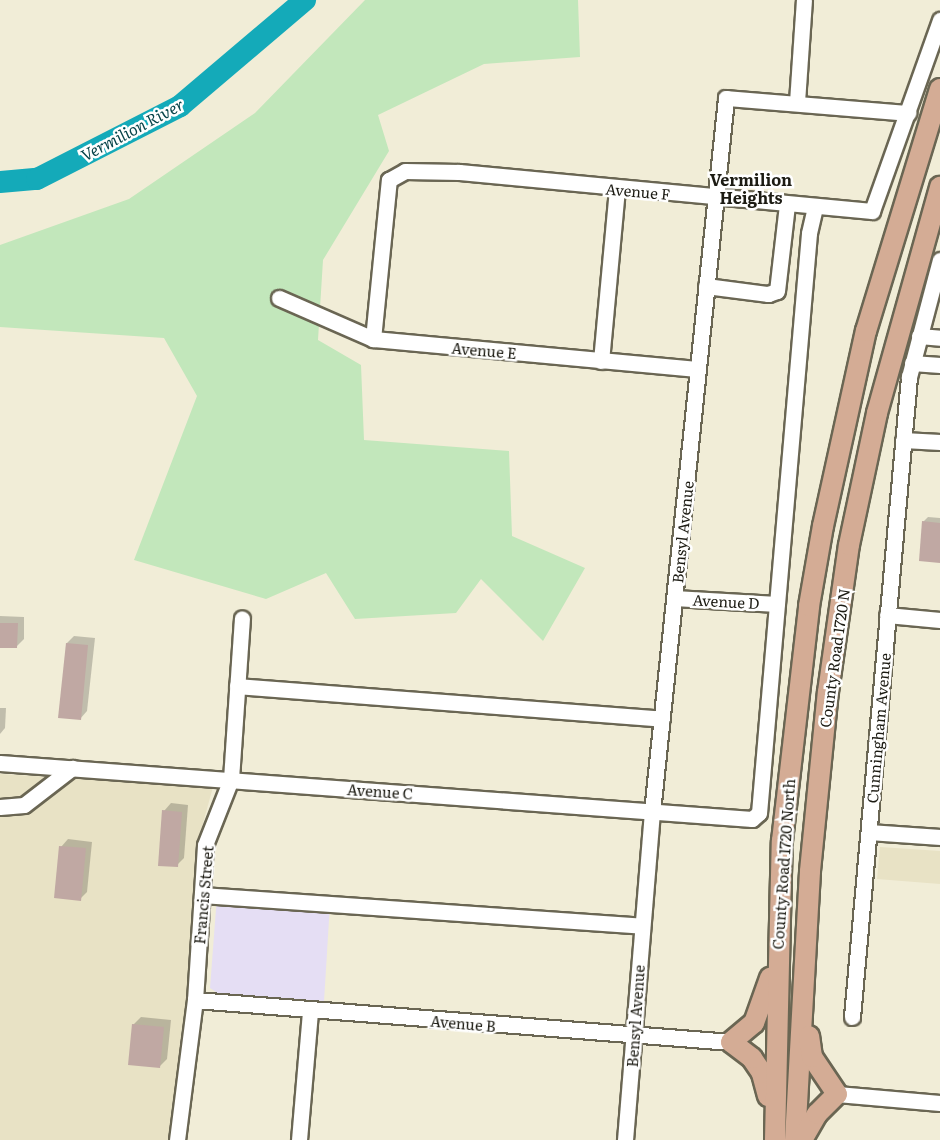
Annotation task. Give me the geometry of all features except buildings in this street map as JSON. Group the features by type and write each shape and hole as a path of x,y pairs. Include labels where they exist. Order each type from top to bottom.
{"main road":[{"name":"County Road 1720 N","path":"809,606 866,331 940,89"},
{"name":"County Road 1720 N","path":"795,1140 804,982 828,692 849,545 880,402 940,187"},
{"name":"County Road 1720 North","path":"775,1131 777,955 782,841 809,606"},
{"path":"775,1131 762,1073 752,1058 731,1042 754,1023 760,1013 777,955"},
{"path":"802,1140 818,1114 837,1094 812,1057 804,982"}],"street":[{"path":"804,0 797,102 908,112 940,21"},
{"name":"Bensyl Avenue","path":"625,1140 652,812 726,98 797,102"},
{"name":"Avenue F","path":"373,339 389,180 405,171 459,172 617,189 872,211 908,112"},
{"path":"601,361 617,189"},
{"path":"706,286 777,291 787,205"},
{"path":"777,604 809,233 815,207"},
{"path":"940,260 912,363 903,440 940,442"},
{"name":"Avenue E","path":"279,298 373,339 698,369"},
{"path":"919,336 940,338"},
{"path":"912,363 940,365"},
{"name":"Cunningham Avenue","path":"852,1017 903,440"},
{"name":"Avenue D","path":"674,598 777,604"},
{"name":"Avenue C","path":"0,763 752,819 759,813 777,604"},
{"path":"887,615 940,620"},
{"name":"Francis Street","path":"177,1140 195,1000 205,845 231,779 242,618"},
{"path":"237,686 662,719"},
{"path":"0,807 24,806 72,768"},
{"path":"869,831 940,837"},
{"path":"202,895 642,926"},
{"name":"Avenue B","path":"195,1000 634,1037 731,1042"},
{"path":"298,1140 310,1011"},
{"path":"837,1094 940,1103"}],"shaded area":[{"path":"0,774 213,787 197,845 186,1008 168,1140 0,1140"},
{"path":"880,847 940,851 940,884 877,879"},
{"path":"217,896 330,904 324,1001 219,994 210,988"}],"green space":[{"path":"365,0 578,0 580,57 484,64 378,115 389,151 323,260 318,340 361,365 364,440 509,451 512,536 585,568 543,641 481,579 456,613 355,619 326,573 266,599 134,560 197,396 164,338 0,327 0,245 129,199 255,113"}],"waterway":[{"name":"Vermilion River","path":"0,182 37,179 180,106 305,0"}],"district":[{"name":"Vermilion Heights","path":"751,188"}]}
